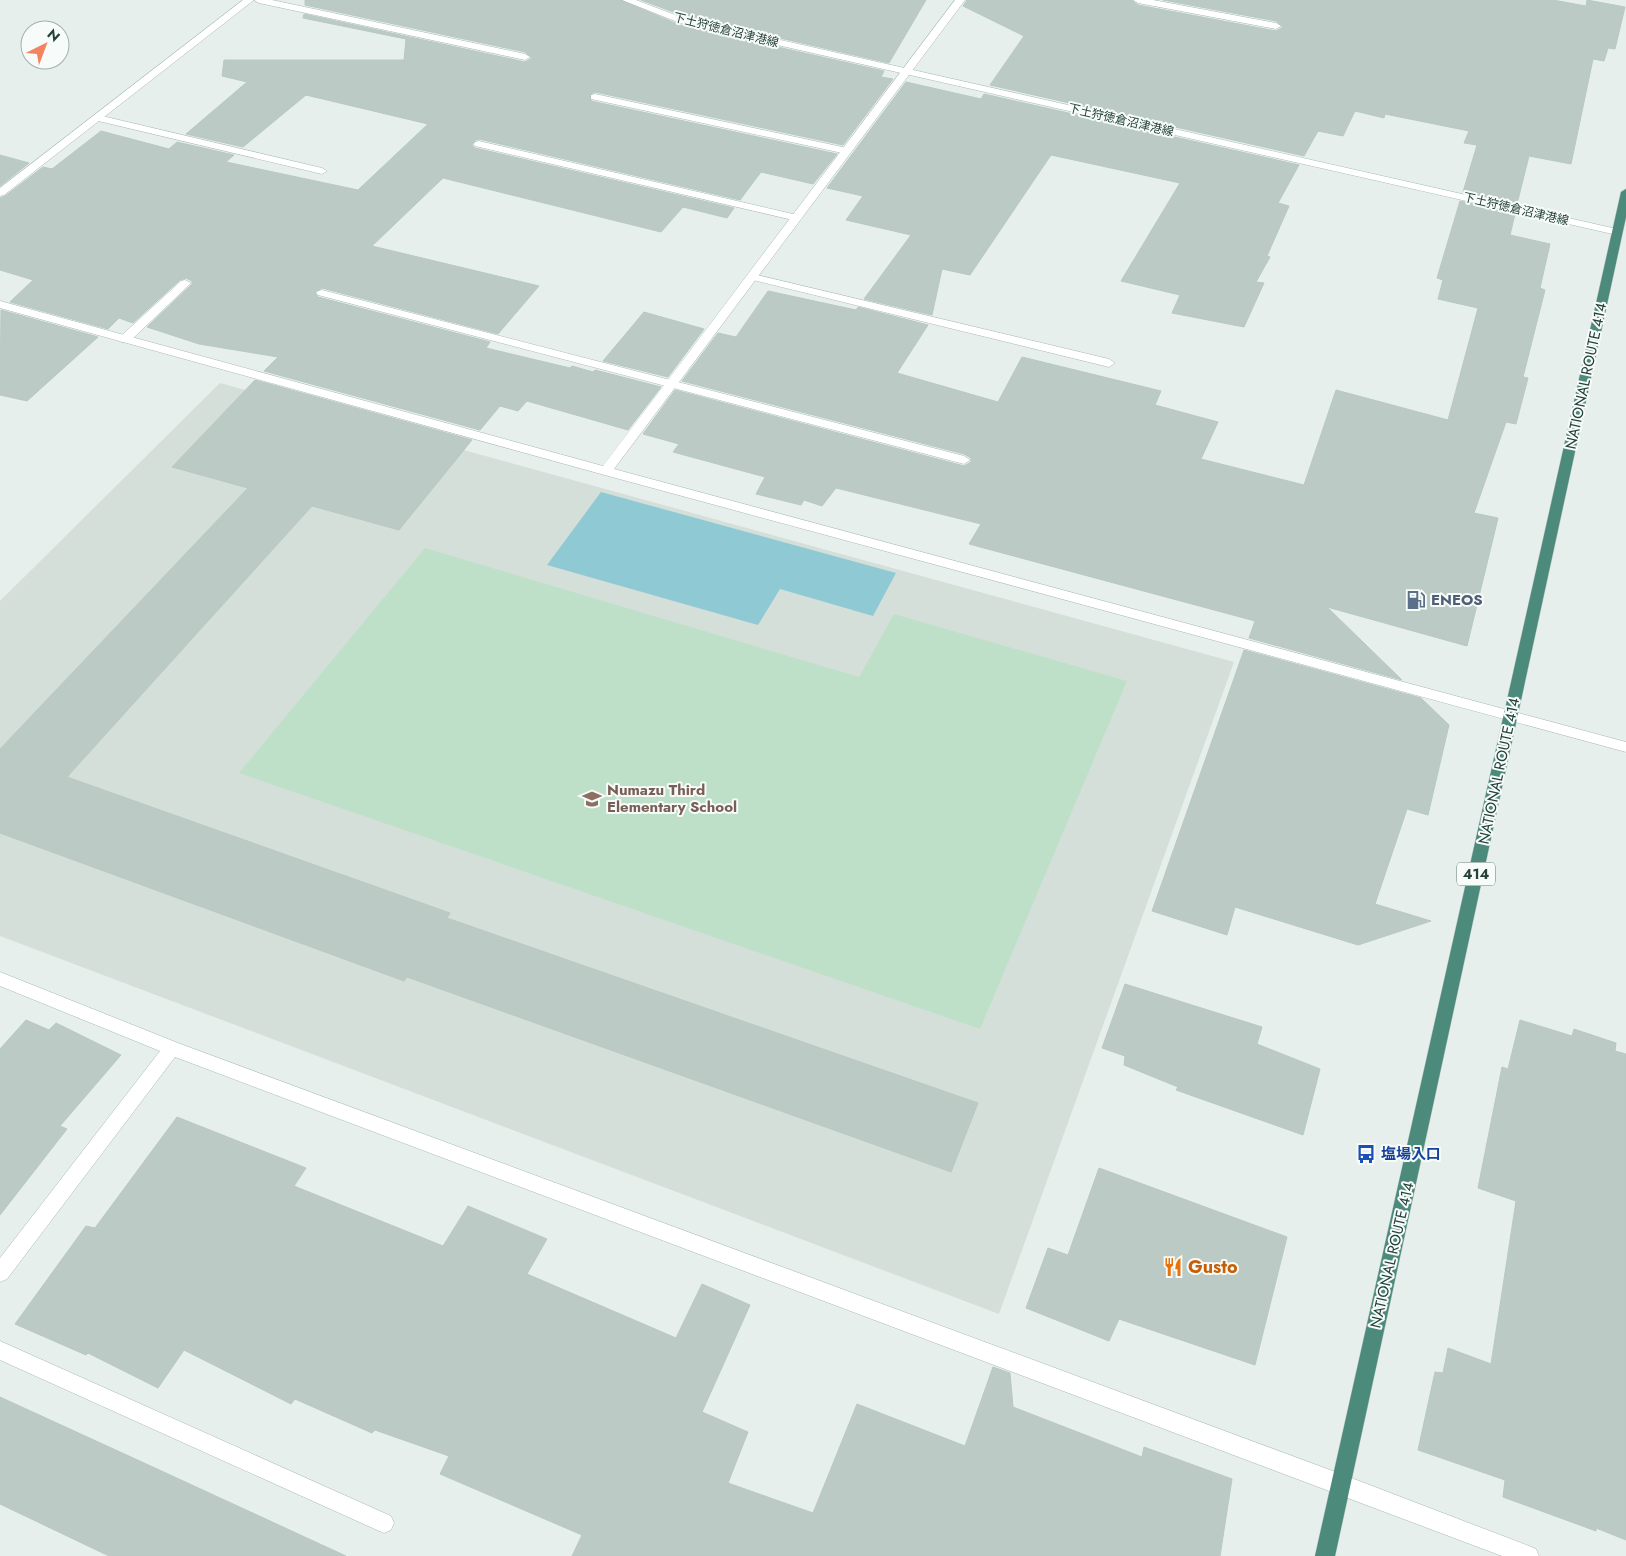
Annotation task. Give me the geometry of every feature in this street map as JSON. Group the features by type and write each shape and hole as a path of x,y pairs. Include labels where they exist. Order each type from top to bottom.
{"highway":[{"name":"NATIONAL ROUTE 414","path":"1325,1556 1511,715 1622,233 1626,192"}],"street":[{"path":"0,192 249,0"},
{"path":"259,0 525,57"},
{"name":"下土狩徳倉沼津港線","path":"627,0 680,20 1622,233"},
{"path":"606,471 960,0"},
{"path":"1138,0 1276,26"},
{"path":"594,97 847,151"},
{"path":"98,118 322,171"},
{"path":"479,144 797,218"},
{"path":"753,277 1109,363"},
{"path":"125,338 185,283"},
{"path":"322,292 964,460"},
{"path":"0,304 606,471 1626,747"},
{"path":"0,979 172,1048 1341,1484 1528,1556"},
{"path":"0,1274 172,1048"},
{"path":"0,1350 384,1523"}],"shaded area":[{"name":"Numazu Third Elementary School","path":"220,383 1234,662 999,1314 0,936 0,601"}],"green space":[{"path":"425,548 859,677 894,614 1127,681 980,1029 239,773"}],"water":[{"path":"601,492 896,573 873,616 780,589 758,625 547,565"}],"building":[{"path":"305,0 620,0 680,25 884,71 881,77 893,79 843,145 595,92 590,94 591,101 837,154 813,184 761,172 740,200 479,139 475,140 472,145 475,148 734,208 727,218 683,207 661,232 443,178 372,246 539,286 498,334 322,288 315,292 318,297 490,342 486,348 570,368 572,366 593,372 595,370 661,387 628,430 527,401 518,411 500,406 480,430 264,371 278,357 199,344 147,327 192,284 192,281 186,278 180,280 133,323 119,318 108,329 10,302 33,280 0,270 0,198 43,167 52,169 101,131 169,149 177,142 234,155 226,162 358,190 428,124 306,95 243,147 186,134 247,82 222,76 224,60 404,60 406,39 303,18 304,14 525,62 532,58 525,52 305,5"},
{"path":"641,0 926,0 889,63 684,16"},
{"path":"967,0 1131,0 1138,5 1276,31 1283,27 1276,21 1163,0 1553,0 1586,6 1587,0 1625,7 1615,49 1608,48 1604,61 1593,59 1571,164 1529,156 1517,204 1463,192 1477,145 1464,143 1469,131 1385,114 1384,118 1355,111 1343,136 1318,131 1304,156 990,85 1024,36 963,6"},
{"path":"906,82 981,99 984,94 1299,165 1278,203 1289,206 1267,256 1270,257 1256,282 1264,283 1244,327 1172,313 1180,295 1121,281 1180,183 1051,155 970,275 942,269 932,315 864,299 911,235 846,220 863,196 827,188"},
{"path":"0,155 29,163 0,186"},
{"path":"1460,201 1515,214 1510,235 1550,244 1540,288 1545,290 1523,377 1528,378 1516,424 1506,422 1474,513 1498,518 1467,646 1327,607 1402,680 1249,638 1255,621 969,544 981,524 836,488 822,506 804,500 801,505 756,494 765,477 673,452 679,444 643,434 675,390 964,466 971,462 971,458 964,454 682,381 718,333 736,337 768,291 856,310 858,307 928,325 897,373 998,402 1022,357 1161,391 1155,405 1218,422 1201,459 1304,485 1336,390 1448,420 1478,308 1438,299 1443,280 1437,278"},
{"path":"1,310 98,337 27,401 0,395"},
{"path":"644,312 704,329 668,377 603,361"},
{"path":"255,380 472,440 399,530 312,506 67,777 450,913 447,918 978,1103 951,1172 407,977 404,981 0,833 0,749 248,488 172,467"},
{"path":"1244,650 1421,698 1449,725 1428,815 1407,809 1375,904 1431,921 1358,945 1235,907 1227,935 1152,911"},
{"path":"1125,984 1262,1027 1257,1044 1320,1069 1303,1135 1176,1090 1178,1087 1124,1065 1125,1056 1102,1048"},
{"path":"26,1020 49,1030 56,1023 121,1055 60,1126 67,1129 0,1215 0,1049"},
{"path":"1520,1020 1572,1036 1574,1029 1616,1043 1615,1051 1626,1054 1626,1540 1503,1497 1505,1480 1418,1450 1435,1372 1443,1373 1448,1348 1491,1364 1516,1201 1478,1188 1502,1067 1508,1069"},
{"path":"177,1117 306,1168 294,1186 443,1246 468,1206 547,1239 527,1274 676,1338 702,1284 750,1305 702,1412 748,1432 728,1483 813,1513 857,1404 965,1446 993,1367 1010,1373 1013,1407 1142,1457 1144,1447 1232,1479 1220,1556 572,1556 582,1535 440,1474 449,1456 375,1430 372,1433 295,1399 291,1404 184,1350 158,1388 88,1353 86,1355 15,1324 86,1226 95,1228"},
{"path":"1099,1168 1287,1237 1255,1365 1119,1319 1109,1341 1026,1308 1048,1248 1068,1255"},
{"path":"0,1397 346,1556 109,1556 0,1504"}],"place":[{"name":"ENEOS","path":"1416,600"},
{"name":"Numazu Third Elementary School","path":"592,799"},
{"name":"塩場入口","path":"1366,1154"},
{"name":"Gusto","path":"1173,1267"}]}
